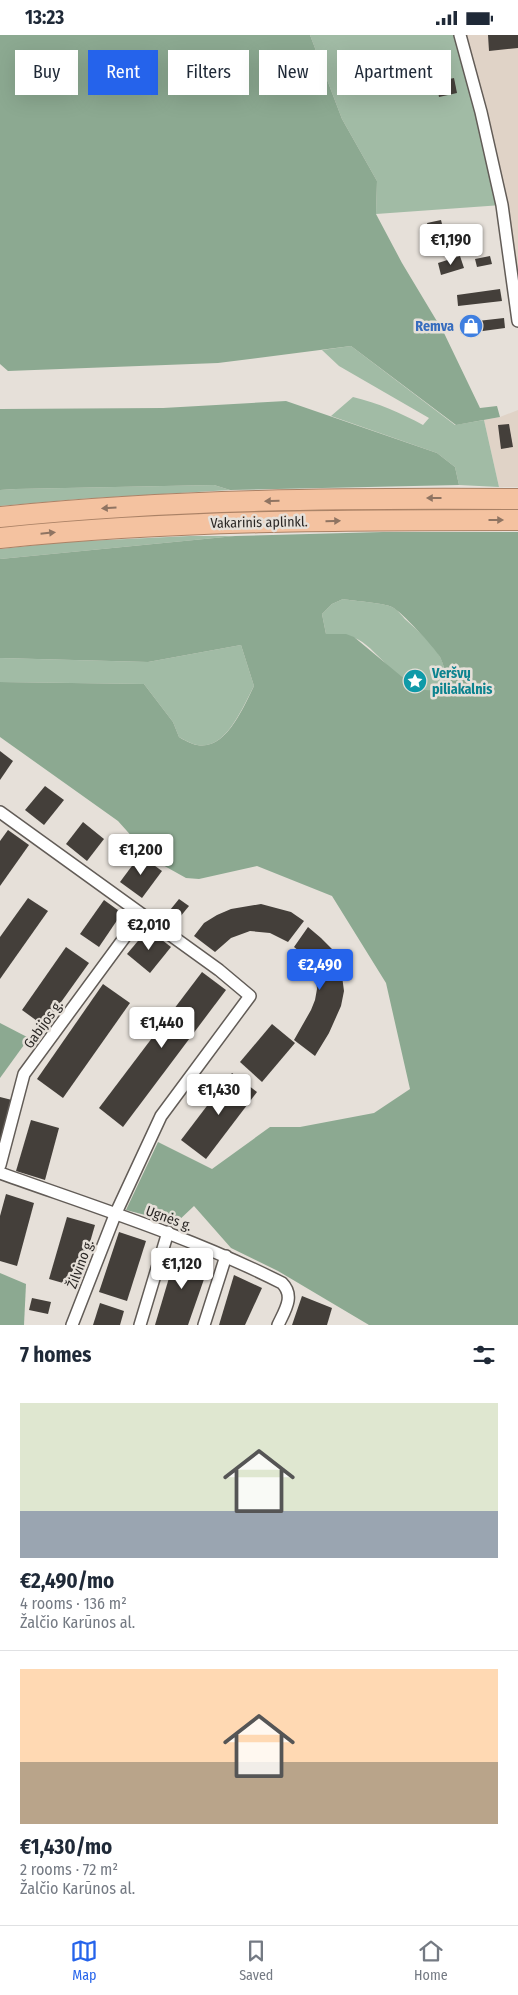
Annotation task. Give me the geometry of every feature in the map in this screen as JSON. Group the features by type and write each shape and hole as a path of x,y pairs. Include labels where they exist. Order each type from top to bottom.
{"highway":[{"name":"Vakarinis aplinkl.","path":"0,517 60,511 195,503 388,498 518,499"},
{"name":"Vakarinis aplinkl.","path":"0,538 71,531 202,523 518,520"}],"street":[{"path":"460,35 481,112 502,205 518,321"},
{"path":"0,812 141,915"},
{"name":"Žilvino g.","path":"72,1325 115,1215 161,1116 250,997 219,970 141,915"},
{"name":"Gabijos g.","path":"0,1165 24,1074 141,915"},
{"name":"Ugnės g.","path":"0,1173 115,1215 168,1232 226,1256 280,1282 288,1289 289,1299 278,1325"},
{"path":"140,1325 168,1232"},
{"path":"204,1325 226,1256"}],"shaded area":[{"path":"460,35 518,35 518,321 502,205"},
{"path":"518,410 518,487 499,487 484,420 500,417"}],"green space":[{"path":"0,35 310,35 316,50 259,50 259,95 327,95 327,80 342,119 377,181 376,214 402,263 444,333 480,408 497,406 500,417 456,425 351,346 218,363 8,371 0,364"},
{"path":"310,35 460,35 502,205 376,214 377,181 342,119 327,80 327,50 316,50"},
{"path":"351,346 455,425 484,420 499,487 459,485 455,467 437,453 331,416 353,397 389,409 423,425 429,418 339,366 322,350"},
{"path":"286,401 437,453 455,467 459,485 230,490 214,485 0,490 0,409 163,408"},
{"path":"214,485 230,490 0,506 0,490"},
{"path":"517,508 517,514 0,530 0,525 133,514 283,509"},
{"path":"383,532 518,532 518,1325 369,1325 278,1271 231,1248 194,1206 176,1223 126,1210 158,1142 212,1169 270,1127 300,1127 374,1113 410,1089 386,983 332,896 257,866 199,879 186,878 152,859 118,821 0,737 0,682 144,684 173,722 179,737 197,745 207,745 217,741 233,725 254,686 241,645 148,662 0,658 0,559 235,536","holes":["343,599 376,603 397,610 425,638 440,657 444,673 444,680 441,685 436,689 430,690 413,686 354,637 346,634 326,634 322,614 332,604"]},
{"path":"190,536 235,536 0,559 0,549 64,542"},
{"path":"343,599 383,604 398,611 438,653 444,669 443,681 440,687 437,690 423,691 413,687 359,640 347,635 326,634 322,614 332,604"},
{"path":"241,645 254,686 239,715 225,734 217,741 207,745 197,745 179,737 173,722 144,684 0,682 0,658 148,662"},
{"path":"0,1023 29,1038 0,1078"},
{"path":"0,1273 26,1284 24,1325 0,1325"}],"building":[{"path":"488,35 518,35 518,48 489,51"},
{"path":"454,78 457,93 451,94 451,79"},
{"path":"441,220 446,240 433,244 432,237 426,238 425,231 429,230 427,223"},
{"path":"460,256 464,268 441,275 438,263"},
{"path":"490,256 492,264 477,267 475,259"},
{"path":"500,289 502,301 458,306 457,295"},
{"path":"504,318 505,328 461,334 460,323"},
{"path":"509,424 513,447 501,449 498,425"},
{"path":"0,751 13,761 0,780"},
{"path":"45,786 64,800 44,825 25,810"},
{"path":"83,822 104,839 87,861 66,844"},
{"path":"8,830 29,845 0,886 0,841"},
{"path":"140,855 162,871 142,898 120,882"},
{"path":"28,898 48,911 0,979 0,937"},
{"path":"179,899 189,906 175,923 166,915"},
{"path":"104,900 122,913 99,947 80,934"},
{"path":"261,904 291,912 304,921 288,942 270,933 250,931 231,938 215,952 194,936 204,923 217,915 231,909"},
{"path":"308,927 332,949 342,976 344,991 341,1006 329,1033 315,1056 294,1040 311,1010 317,989 316,980 309,963 304,955 294,947"},
{"path":"148,929 171,947 150,973 127,954"},
{"path":"66,947 89,963 44,1026 22,1010"},
{"path":"202,972 226,990 123,1127 99,1108"},
{"path":"103,984 130,1003 63,1098 37,1079"},
{"path":"272,1024 295,1043 262,1082 240,1062"},
{"path":"232,1073 257,1092 206,1159 181,1140"},
{"path":"0,1097 12,1100 1,1141 0,1141"},
{"path":"31,1120 59,1128 45,1180 16,1171"},
{"path":"6,1194 34,1203 17,1266 0,1261 0,1216"},
{"path":"67,1217 95,1225 77,1287 49,1279"},
{"path":"119,1232 146,1241 127,1301 99,1292"},
{"path":"177,1251 210,1262 188,1325 155,1325"},
{"path":"234,1275 262,1288 245,1325 219,1325"},
{"path":"302,1296 332,1308 327,1325 292,1325"},
{"path":"32,1298 51,1302 48,1314 29,1310"},
{"path":"100,1303 124,1311 120,1325 93,1325"}],"place":[{"name":"Remva","path":"471,326"},
{"name":"Veršvų piliakalnis","path":"415,681"}]}
